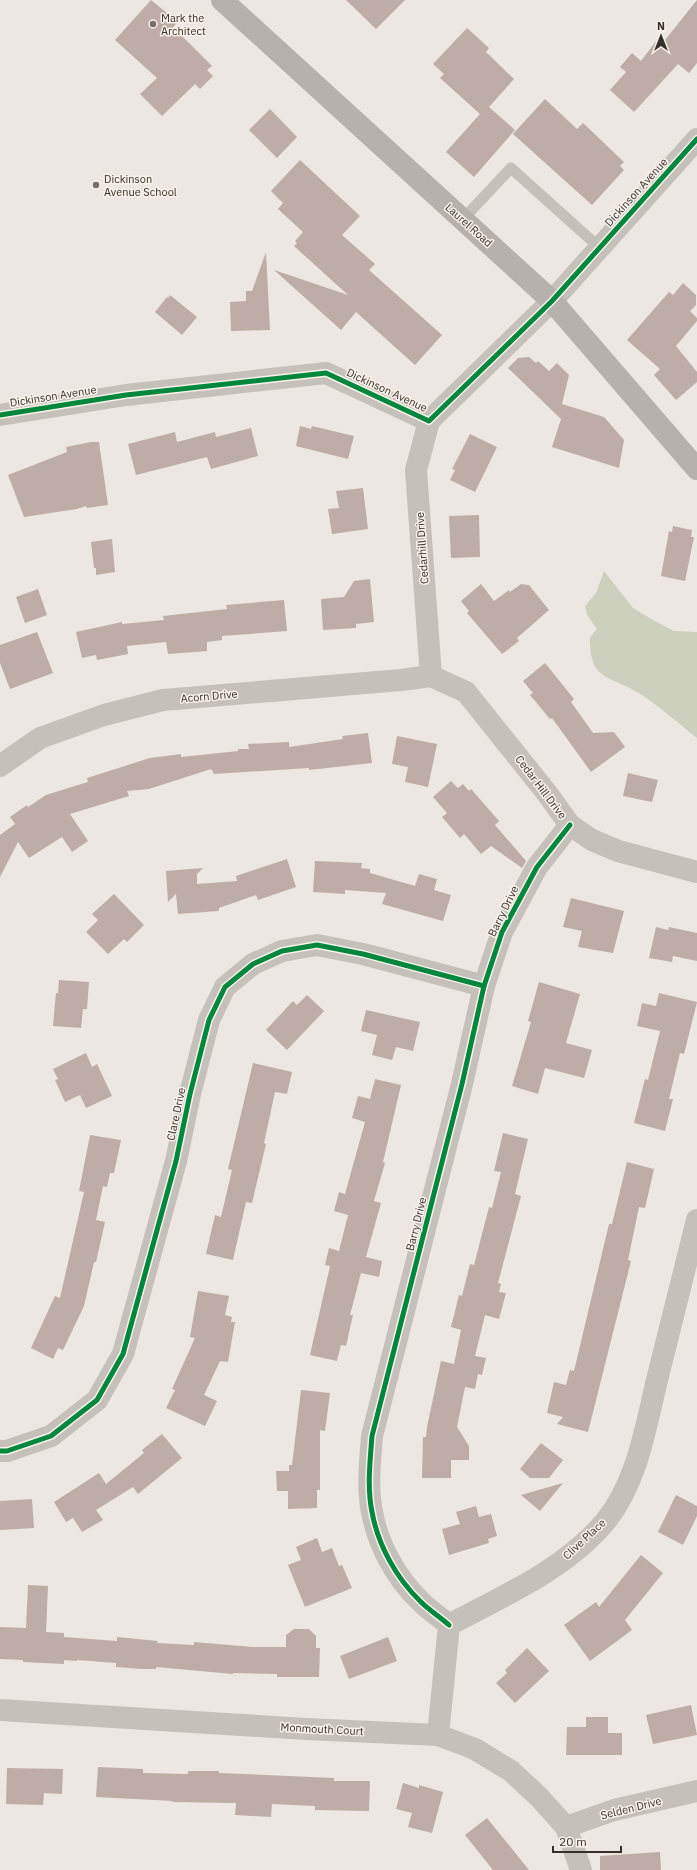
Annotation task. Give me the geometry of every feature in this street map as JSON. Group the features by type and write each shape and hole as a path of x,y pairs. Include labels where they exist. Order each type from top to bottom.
{"main road":[{"name":"Laurel Road","path":"222,0 552,301 697,469"}],"street":[{"name":"Dickinson Avenue","path":"0,415 126,395 326,373 429,421 552,301 697,139"},
{"name":"Cedarhill Drive","path":"429,421 416,470 431,676"},
{"name":"Acorn Drive","path":"0,766 40,738 104,715 163,700 401,680 431,676"},
{"name":"Cedar Hill Drive","path":"431,676 466,692 546,792 570,825 592,840 618,851 697,872"},
{"name":"Barry Drive","path":"449,1625 420,1601 400,1578 383,1549 372,1512 370,1475 372,1436 462,1084 484,986 502,932 537,867 570,825"},
{"name":"Clare Drive","path":"0,1451 7,1451 51,1436 97,1400 123,1354 176,1161 190,1094 209,1020 225,987 254,964 282,951 317,945 363,954 484,986"},
{"name":"Clive Place","path":"449,1625 541,1575 577,1549 605,1522 625,1491 640,1446 697,1220"},
{"path":"438,1735 449,1625"},
{"name":"Monmouth Court","path":"0,1710 306,1729 438,1735 475,1749 511,1771 539,1797 566,1827 580,1870"},
{"name":"Selden Drive","path":"566,1827 614,1810 697,1791"}],"lane":[{"path":"463,219 511,168 600,248"}],"green space":[{"path":"604,571 633,608 674,631 697,632 697,738 639,693 603,675 593,662 590,637 597,629 587,615 585,606 596,593"}],"building":[{"path":"151,0 178,22 173,27 212,66 207,70 213,76 200,89 195,84 162,116 140,94 157,78 115,40"},
{"path":"346,0 405,0 376,29"},
{"path":"697,0 697,63 689,73 678,64 634,112 610,90 626,72 620,67 632,53 641,61 660,36 665,40"},
{"path":"467,28 489,48 486,52 514,79 489,107 515,130 474,177 446,152 480,114 440,78 444,74 433,64"},
{"path":"545,99 577,129 583,123 624,162 620,166 624,170 592,205 513,134"},
{"path":"270,109 297,137 277,158 249,130"},
{"path":"300,160 360,216 342,235 375,264 369,270 442,335 415,365 356,312 341,330 274,270 348,295 294,246 297,243 295,241 303,232 278,209 283,203 271,191"},
{"path":"266,252 270,330 231,331 230,302 246,301 246,291 252,291"},
{"path":"683,283 696,295 696,305 690,311 697,318 697,321 676,346 697,372 697,382 676,400 654,375 660,369 627,340 669,292 673,295"},
{"path":"170,295 197,317 182,335 155,312"},
{"path":"529,357 536,363 538,361 549,371 557,363 569,375 562,404 604,417 624,440 619,468 552,447 561,419 508,368 518,358"},
{"path":"300,426 311,429 312,426 354,436 348,459 296,446"},
{"path":"251,428 258,456 211,469 207,457 136,475 128,444 175,432 177,442 215,432 216,437"},
{"path":"470,434 497,447 475,492 450,480 455,470 452,469"},
{"path":"99,442 108,505 87,508 86,506 77,509 24,517 8,475 67,452 66,447"},
{"path":"363,488 368,529 332,534 328,509 339,508 336,491"},
{"path":"479,515 480,557 451,558 449,516"},
{"path":"673,526 692,530 691,537 694,537 685,581 661,576 669,531 672,532"},
{"path":"112,539 115,572 96,575 91,542"},
{"path":"370,579 374,622 356,624 356,628 323,630 321,599 344,597 354,581"},
{"path":"481,584 494,601 509,590 510,592 521,584 529,585 549,610 517,638 519,641 502,654 467,613 469,611 461,601"},
{"path":"38,589 47,615 25,623 16,597"},
{"path":"284,600 287,631 222,636 222,640 207,642 207,651 168,654 166,642 127,646 128,654 97,660 96,655 82,658 76,632 122,622 122,624 164,620 163,616 227,609 226,605"},
{"path":"37,632 53,673 10,689 0,663 0,645"},
{"path":"545,663 574,699 571,702 593,733 614,732 625,747 591,772 552,718 550,719 530,695 533,693 523,681"},
{"path":"368,733 372,763 309,770 309,768 214,774 211,769 149,789 127,791 129,796 70,814 88,841 72,852 62,837 29,858 18,842 0,877 0,835 15,824 10,817 27,805 28,807 46,795 88,782 87,778 150,758 181,754 181,757 238,751 238,749 249,749 248,744 289,742 289,747 343,739 342,736"},
{"path":"397,736 437,744 428,787 405,782 408,767 392,764"},
{"path":"628,773 658,780 652,802 623,796"},
{"path":"451,781 458,788 463,784 469,791 471,789 499,821 495,825 526,861 522,868 491,846 481,854 464,834 460,838 442,817 447,813 433,797"},
{"path":"287,859 296,887 258,900 256,895 219,908 219,911 178,914 176,894 168,902 166,871 203,868 197,874 197,884 237,881 236,876"},
{"path":"315,861 362,863 361,868 370,869 370,873 415,886 419,874 437,879 434,890 451,895 443,921 382,904 386,893 345,890 345,894 313,892"},
{"path":"114,894 144,925 127,942 124,939 108,954 86,932 98,920 92,914"},
{"path":"571,898 624,911 613,953 578,947 582,931 563,927"},
{"path":"656,927 668,930 669,927 697,933 697,961 673,956 672,962 649,958"},
{"path":"59,980 89,982 87,1009 83,1009 81,1028 53,1026 56,993 58,993"},
{"path":"539,982 580,994 566,1043 592,1050 584,1078 545,1068 538,1094 512,1086 531,1022 528,1021"},
{"path":"659,993 697,1002 684,1054 680,1053 669,1099 673,1099 665,1131 634,1123 645,1079 648,1080 660,1031 637,1026 642,1003 656,1006"},
{"path":"307,995 324,1011 287,1050 266,1030 293,1001 297,1005"},
{"path":"366,1010 420,1022 413,1051 396,1047 392,1060 372,1055 377,1035 361,1031"},
{"path":"86,1053 92,1067 97,1064 112,1096 86,1108 80,1095 65,1102 55,1080 58,1079 53,1069"},
{"path":"253,1063 292,1072 287,1094 275,1092 264,1143 266,1144 252,1203 246,1202 233,1260 206,1254 215,1215 221,1217 232,1170 228,1169"},
{"path":"375,1079 401,1085 383,1162 385,1163 374,1201 381,1203 366,1257 382,1261 379,1277 361,1273 350,1315 353,1315 346,1346 341,1345 337,1361 310,1355 330,1266 325,1265 329,1248 339,1251 348,1215 334,1211 339,1192 345,1194 365,1122 352,1118 358,1096 370,1099"},
{"path":"503,1133 528,1139 515,1194 521,1196 498,1283 501,1284 499,1292 506,1293 499,1319 485,1315 475,1356 486,1358 482,1375 478,1374 475,1389 465,1387 457,1427 469,1446 469,1460 451,1460 451,1478 422,1478 423,1437 426,1437 441,1361 454,1364 461,1330 451,1327 459,1295 462,1296 470,1264 474,1265 489,1207 492,1208 501,1172 494,1171"},
{"path":"90,1135 121,1140 114,1173 110,1173 107,1187 103,1186 96,1220 105,1222 84,1306 63,1350 58,1348 53,1359 31,1348 55,1296 60,1298 84,1192 79,1191"},
{"path":"627,1162 654,1169 645,1208 639,1207 628,1260 631,1261 588,1432 557,1424 563,1417 547,1413 554,1382 566,1385 570,1370 574,1371 609,1224 612,1224"},
{"path":"198,1291 229,1296 225,1315 232,1317 231,1322 235,1322 228,1362 220,1361 204,1395 217,1401 205,1426 166,1408 175,1390 172,1389 195,1338 190,1337"},
{"path":"301,1390 330,1393 325,1431 320,1430 320,1490 317,1490 317,1508 288,1509 288,1491 277,1491 276,1471 289,1471 289,1465 292,1465"},
{"path":"162,1434 182,1458 138,1494 133,1487 96,1510 103,1520 82,1532 73,1518 66,1522 54,1502 99,1473 106,1484 144,1453 142,1450"},
{"path":"541,1443 563,1460 549,1478 530,1478 520,1469"},
{"path":"563,1483 540,1511 521,1495"},
{"path":"676,1495 697,1506 697,1516 683,1545 658,1532"},
{"path":"32,1499 34,1528 0,1530 0,1501"},
{"path":"476,1506 479,1517 491,1514 497,1536 488,1539 489,1543 449,1555 442,1529 460,1524 456,1512"},
{"path":"317,1538 322,1552 332,1548 339,1566 342,1565 352,1588 305,1607 288,1565 301,1560 296,1547"},
{"path":"641,1555 663,1573 625,1620 632,1630 590,1661 564,1625 596,1602 599,1607"},
{"path":"28,1585 48,1586 46,1632 64,1633 64,1637 117,1641 117,1637 158,1641 157,1643 194,1645 194,1642 253,1647 286,1647 286,1635 294,1629 309,1629 316,1636 316,1648 320,1648 319,1677 277,1677 277,1674 233,1674 156,1667 156,1669 141,1669 116,1667 116,1663 77,1660 64,1660 64,1664 0,1659 0,1627 26,1628"},
{"path":"388,1637 397,1661 349,1679 340,1656"},
{"path":"527,1648 549,1671 515,1703 496,1683 507,1673 505,1670"},
{"path":"691,1705 697,1735 653,1744 646,1715"},
{"path":"586,1717 608,1717 608,1733 622,1733 622,1755 566,1755 567,1727 586,1727"},
{"path":"98,1767 143,1769 143,1773 188,1774 188,1771 219,1771 219,1773 334,1778 334,1781 370,1781 369,1811 315,1810 315,1806 272,1804 271,1817 235,1815 236,1803 172,1802 173,1801 96,1797"},
{"path":"7,1768 63,1769 62,1794 44,1793 43,1805 6,1804"},
{"path":"403,1783 419,1788 419,1785 443,1792 432,1833 408,1827 412,1813 396,1809"},
{"path":"487,1818 529,1870 493,1870 465,1835"},
{"path":"660,1852 661,1870 600,1870 600,1856"}],"cycle path":[{"path":"0,415 126,395 326,373 429,421 552,301 697,139"},
{"path":"449,1625 424,1605 412,1593 396,1572 379,1537 370,1503 369,1474 372,1436 462,1084 484,986 502,932 537,867 570,825"},
{"path":"0,1451 7,1451 51,1436 97,1400 123,1354 176,1161 190,1094 209,1020 225,987 253,964 282,951 317,945 363,954 484,986"}],"place":[{"name":"Mark the Architect","path":"153,24"},
{"name":"Dickinson Avenue School","path":"96,185"}]}
